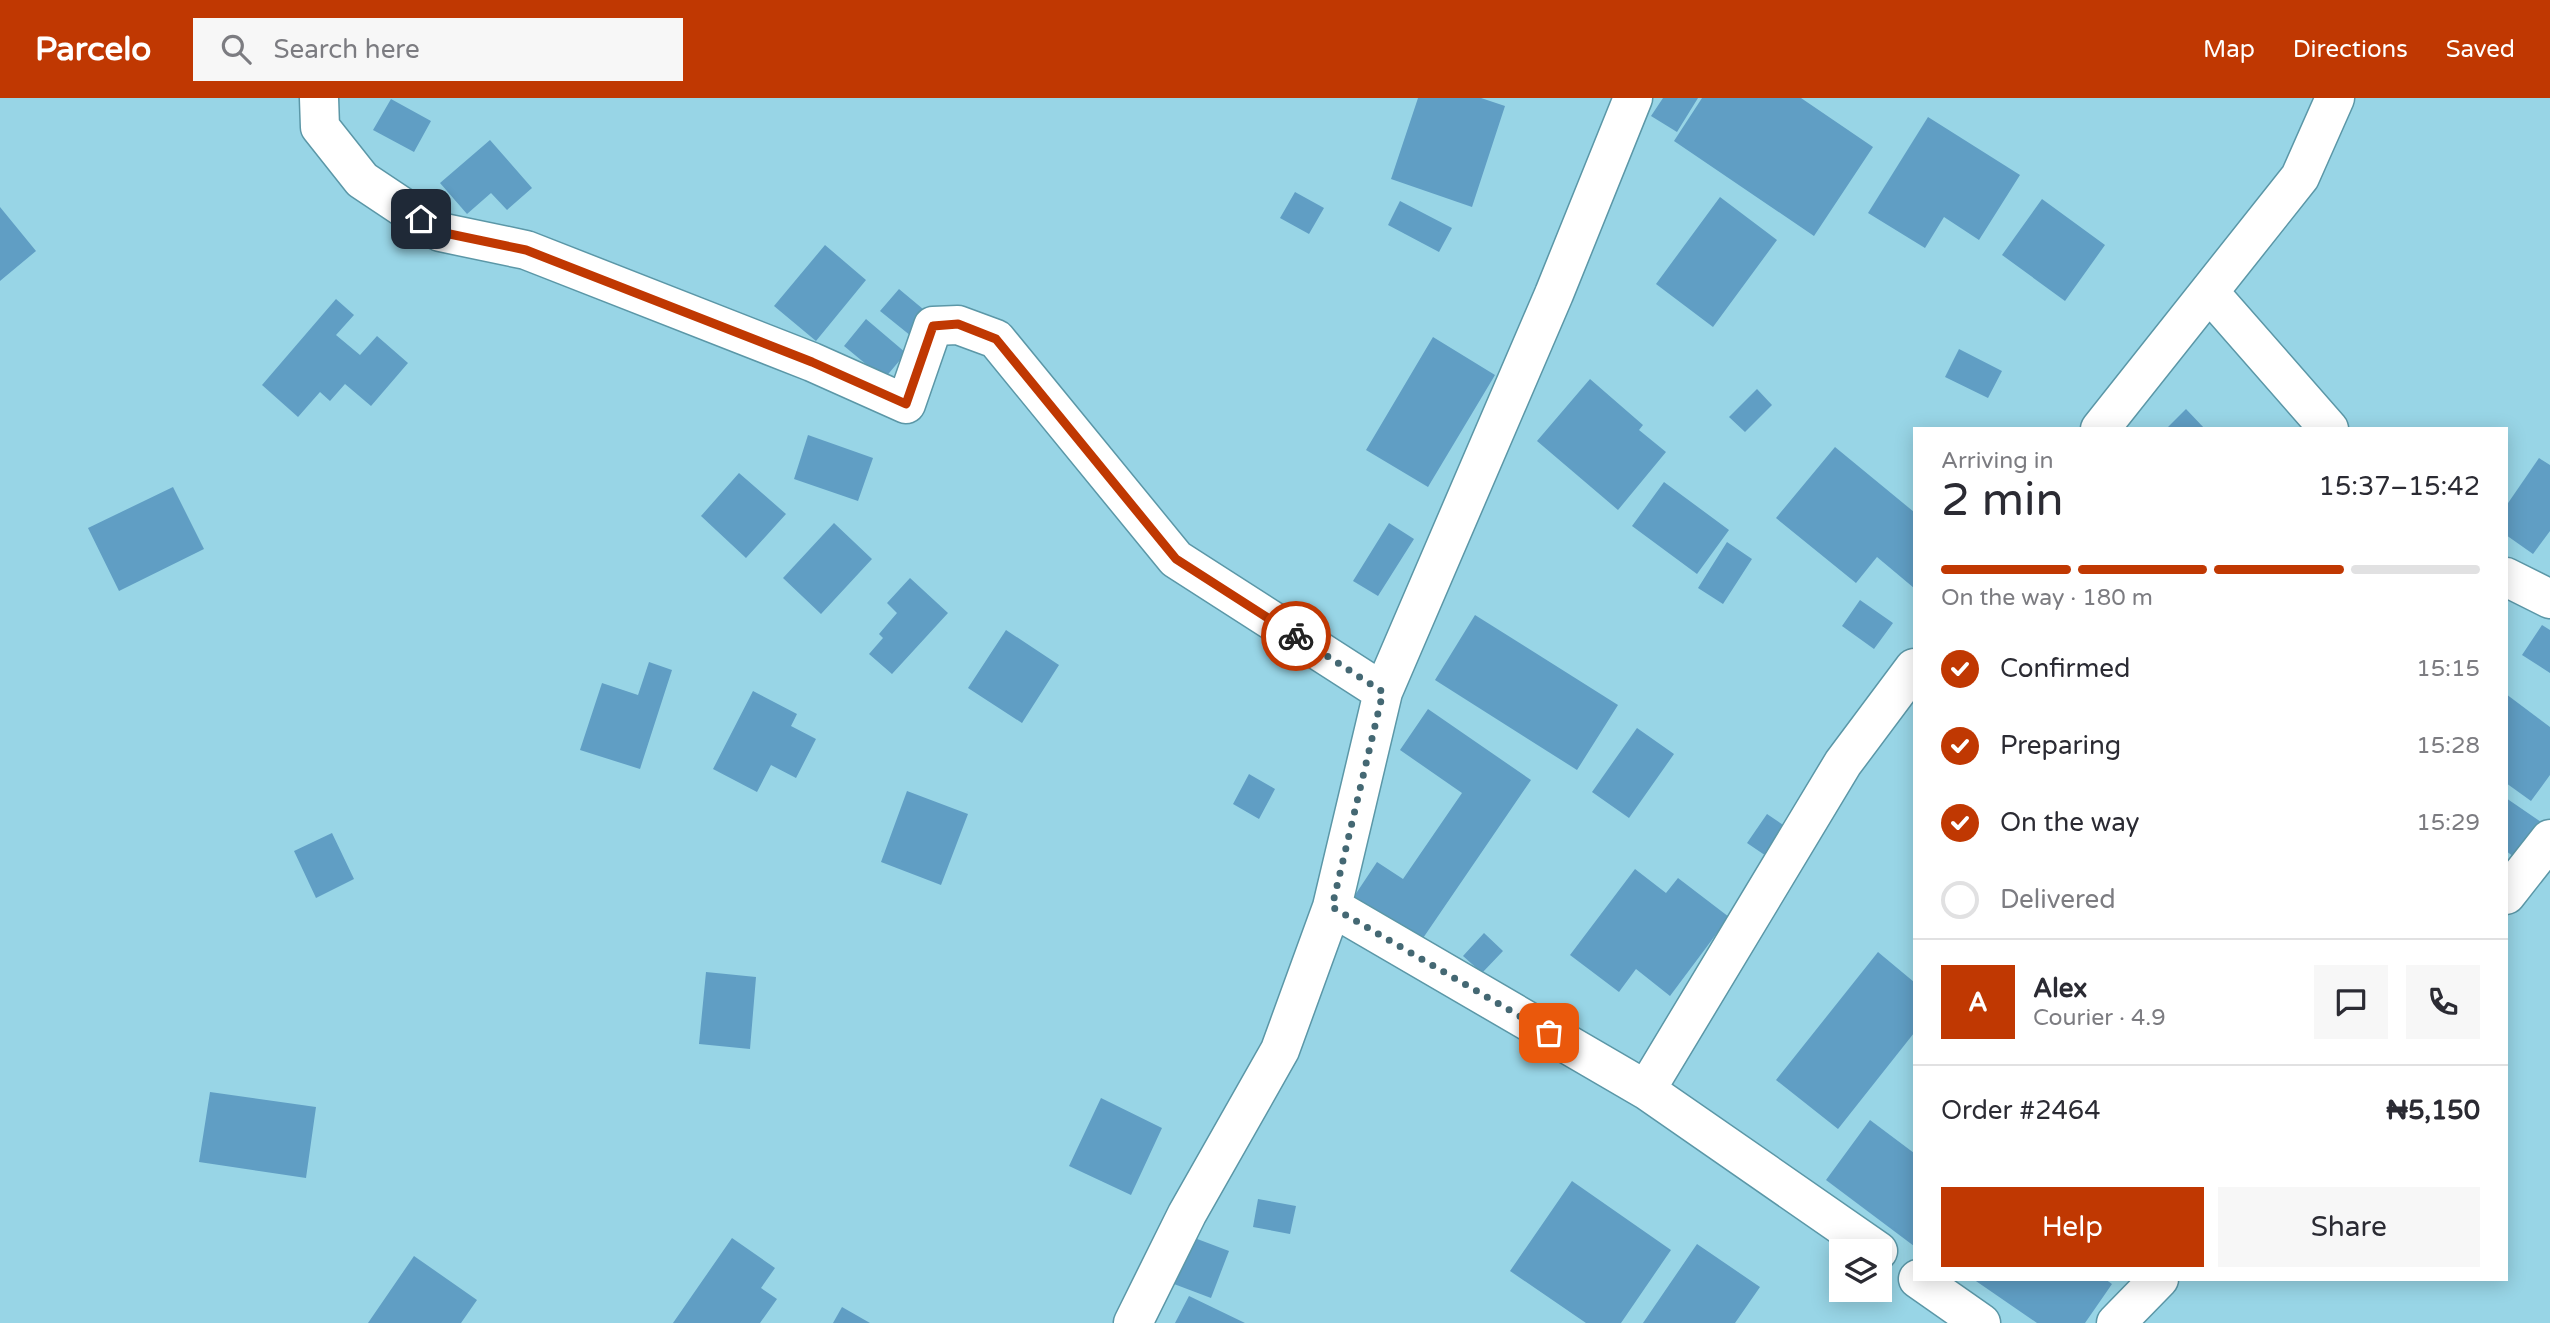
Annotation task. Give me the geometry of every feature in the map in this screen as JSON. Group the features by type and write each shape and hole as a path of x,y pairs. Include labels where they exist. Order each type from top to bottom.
{"street":[{"path":"319,98 320,127 362,180 440,232 526,250 812,362 906,404 933,326 958,324 996,339 1176,559 1383,692"},
{"path":"1133,1323 1186,1214 1280,1050 1332,907 1383,692 1543,319 1633,98"},
{"path":"2102,427 2300,177 2335,98"},
{"path":"2209,292 2327,427"},
{"path":"2508,578 2550,599"},
{"path":"1646,1090 1843,763 1913,669"},
{"path":"2508,892 2550,839"},
{"path":"1332,907 1646,1090 1860,1239"},
{"path":"1892,1261 1913,1276"},
{"path":"1920,1281 1981,1323"},
{"path":"2116,1323 2157,1281"}],"building":[{"path":"1418,98 1481,98 1505,106 1472,207 1391,179"},
{"path":"1663,98 1698,98 1677,132 1651,116"},
{"path":"1702,98 1801,98 1873,147 1814,236 1674,141"},
{"path":"391,99 431,121 414,152 373,130"},
{"path":"1928,117 2020,175 1979,240 1944,217 1925,248 1868,213"},
{"path":"490,140 532,188 507,210 491,193 467,214 440,183"},
{"path":"1295,192 1324,208 1309,234 1280,218"},
{"path":"1720,197 1777,240 1713,327 1656,284"},
{"path":"2042,199 2105,245 2065,301 2002,255"},
{"path":"1400,201 1452,228 1439,252 1388,225"},
{"path":"0,207 36,251 0,281"},
{"path":"825,245 866,280 816,341 774,306"},
{"path":"899,289 929,314 911,336 880,311"},
{"path":"336,299 354,315 336,335 360,355 377,336 408,363 371,406 345,384 330,401 320,392 298,417 262,385"},
{"path":"866,319 906,353 884,379 844,346"},
{"path":"1433,337 1495,375 1428,487 1366,450"},
{"path":"1959,349 2002,371 1988,398 1945,377"},
{"path":"1590,379 1643,425 1639,430 1666,452 1618,510 1537,441"},
{"path":"1757,389 1772,405 1745,432 1729,417"},
{"path":"2186,409 2203,427 2168,427"},
{"path":"808,435 873,458 858,501 794,479"},
{"path":"1835,447 1913,511 1913,587 1877,557 1856,583 1776,518"},
{"path":"2539,458 2550,465 2550,531 2533,554 2508,536 2508,503"},
{"path":"739,473 786,514 746,558 701,516"},
{"path":"1664,482 1729,530 1697,574 1632,526"},
{"path":"173,487 204,549 119,591 88,528"},
{"path":"834,523 872,559 821,614 783,578"},
{"path":"1389,523 1414,539 1378,596 1353,581"},
{"path":"1727,542 1752,559 1723,604 1698,588"},
{"path":"910,578 948,613 892,674 869,654 883,638 879,634 897,613 887,603"},
{"path":"1860,600 1893,623 1874,649 1842,626"},
{"path":"1475,615 1618,705 1577,770 1435,680"},
{"path":"2542,625 2550,630 2550,673 2522,655"},
{"path":"1006,630 1059,665 1022,723 968,688"},
{"path":"649,662 672,670 640,769 580,750 602,683 638,695"},
{"path":"753,691 797,714 791,726 816,739 796,778 771,765 757,792 713,769"},
{"path":"2508,696 2550,727 2550,775 2531,801 2508,784"},
{"path":"1428,709 1531,780 1419,944 1353,898 1377,862 1403,879 1462,793 1400,750"},
{"path":"1637,728 1674,754 1629,818 1592,792"},
{"path":"1249,774 1275,789 1259,819 1233,804"},
{"path":"907,791 968,814 941,885 881,862"},
{"path":"2508,799 2541,822 2517,859 2508,852"},
{"path":"1767,814 1795,833 1775,862 1747,843"},
{"path":"332,833 354,879 316,898 294,851"},
{"path":"1635,869 1666,893 1678,878 1729,917 1670,996 1636,969 1619,992 1570,955"},
{"path":"1484,933 1503,951 1482,973 1463,956"},
{"path":"1878,952 1913,981 1913,1034 1838,1129 1776,1080"},
{"path":"706,972 756,977 750,1049 699,1044"},
{"path":"210,1092 316,1107 306,1178 199,1162"},
{"path":"1101,1098 1162,1128 1131,1195 1069,1166"},
{"path":"1870,1120 1913,1152 1913,1245 1826,1180"},
{"path":"1572,1181 1671,1250 1621,1323 1586,1323 1510,1271"},
{"path":"1258,1199 1296,1206 1290,1234 1253,1227"},
{"path":"1192,1237 1229,1251 1211,1298 1174,1284"},
{"path":"732,1238 775,1268 761,1288 777,1299 760,1323 673,1323"},
{"path":"1697,1244 1760,1287 1735,1323 1643,1323"},
{"path":"414,1256 477,1300 461,1323 368,1323"},
{"path":"1976,1281 2108,1281 2112,1284 2085,1323 2037,1323"},
{"path":"1189,1296 1245,1323 1175,1323"},
{"path":"842,1307 870,1323 833,1323"}],"way so far":[{"path":"1296,636 1383,692 1332,907 1549,1033"}],"route":[{"path":"421,219 440,232 526,250 812,362 906,404 933,326 958,324 996,339 1176,559 1296,636"}]}
